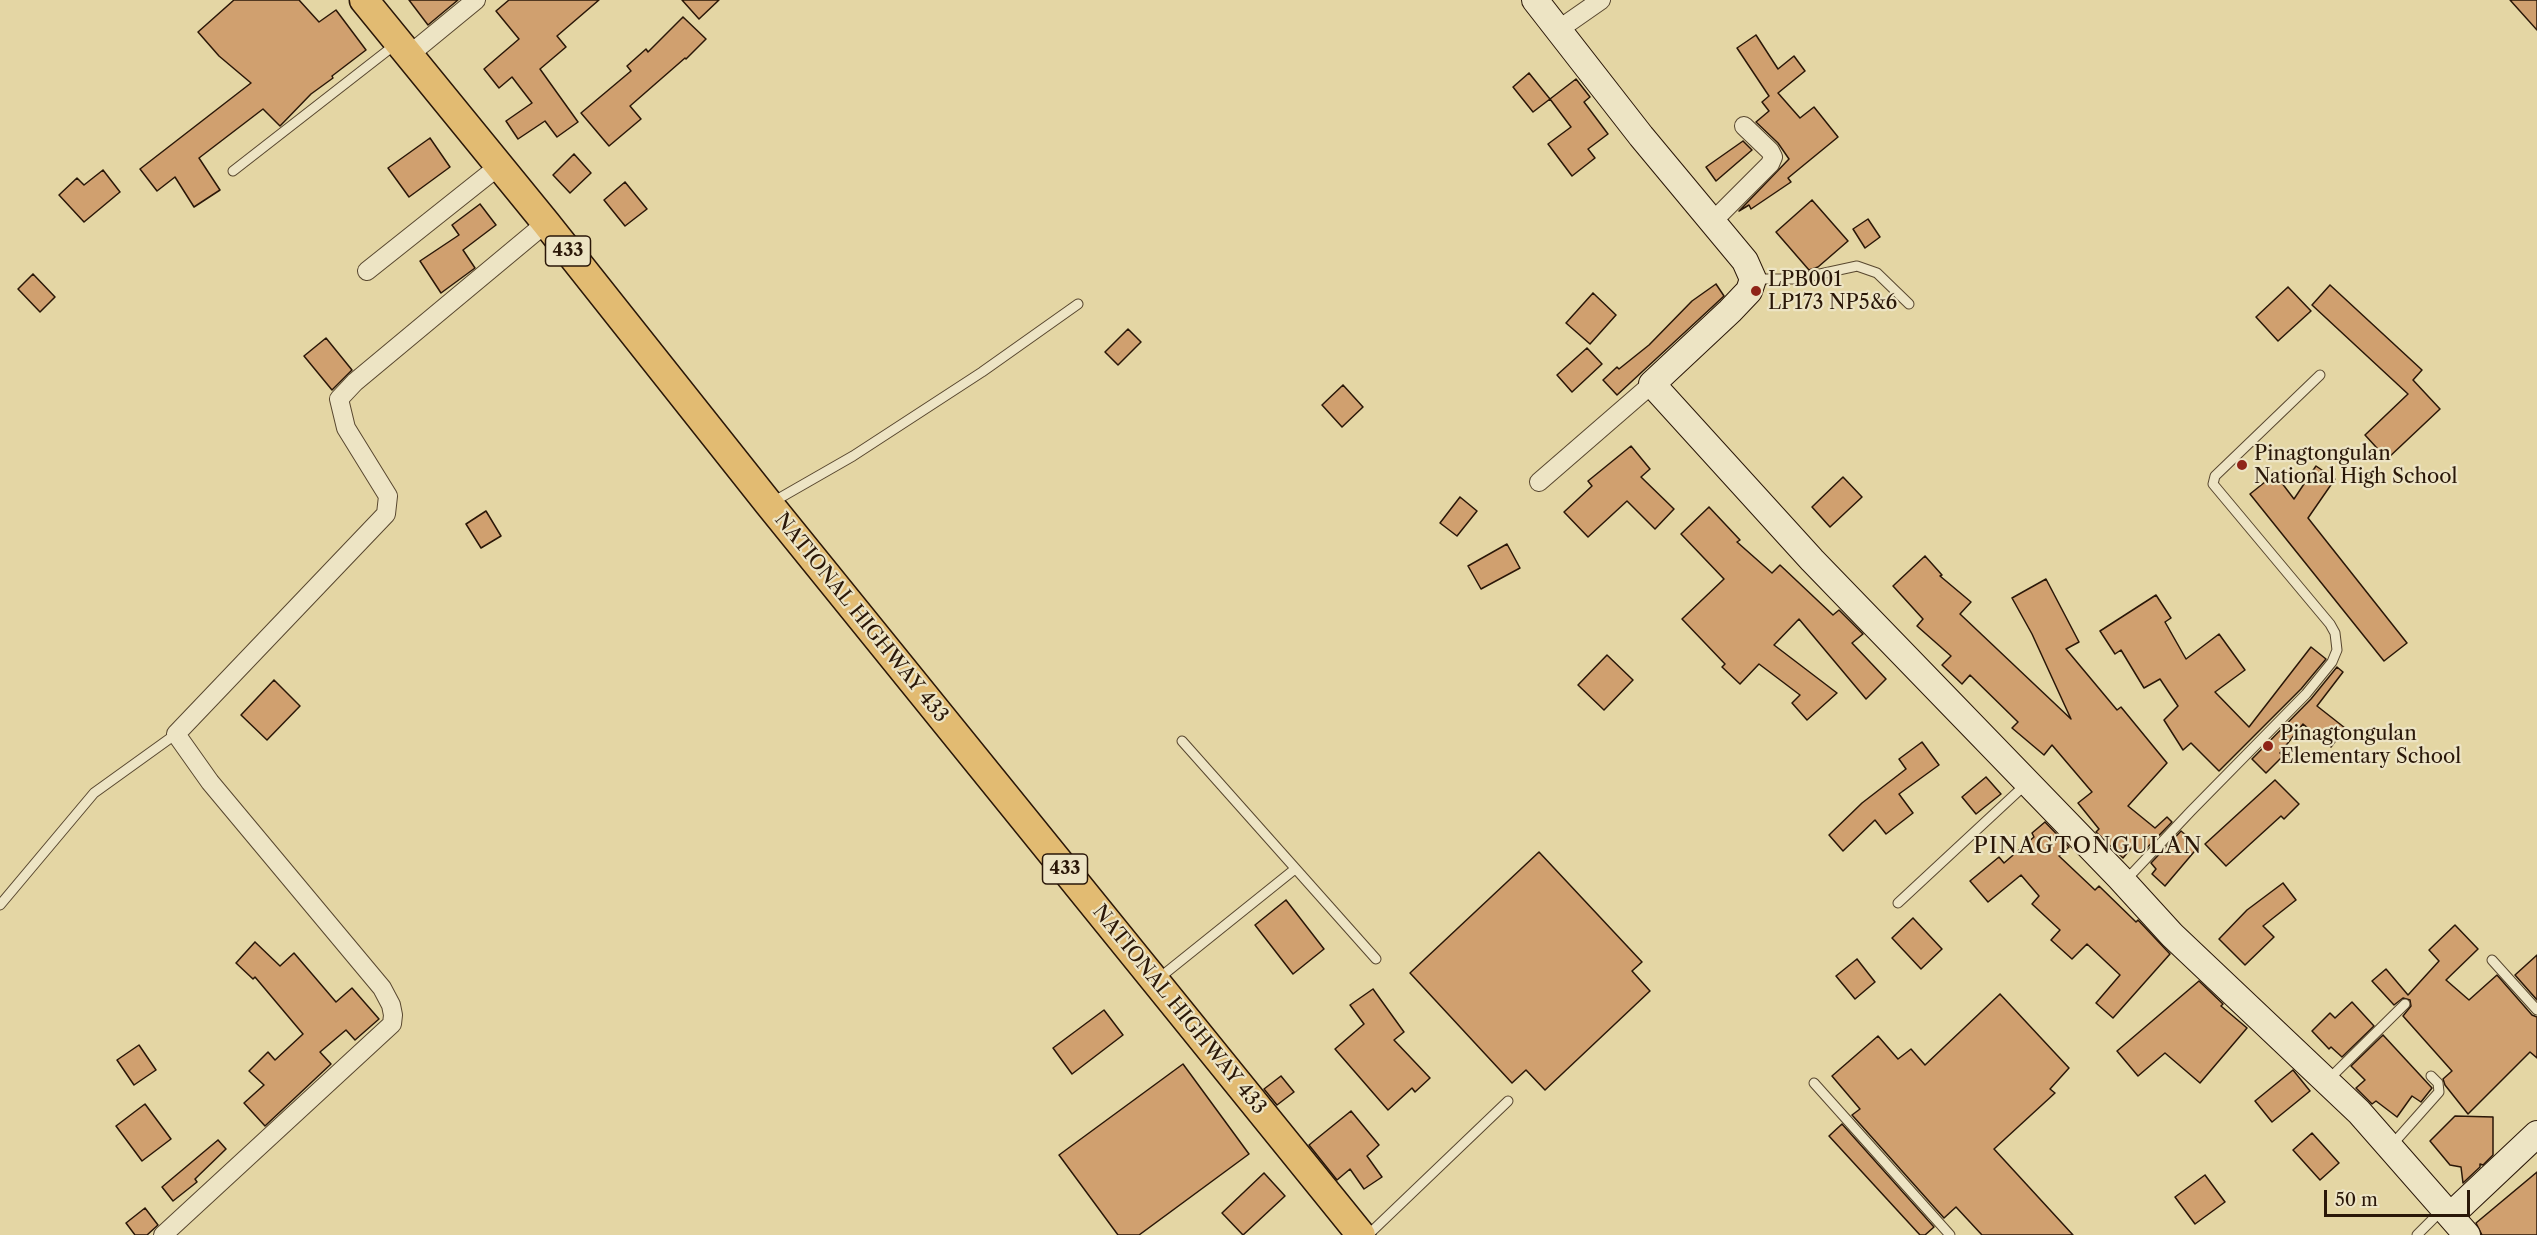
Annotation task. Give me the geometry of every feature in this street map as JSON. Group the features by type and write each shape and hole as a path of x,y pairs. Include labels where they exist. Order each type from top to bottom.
{"main road":[{"name":"NATIONAL HIGHWAY 433","path":"364,0 1361,1235"}],"street":[{"path":"403,49 476,0"},
{"path":"1536,0 1641,136 1745,261 1753,279 1749,291 1730,311 1652,384 1539,482"},
{"path":"1558,30 1601,0"},
{"path":"1713,222 1770,164 1773,157 1770,151 1744,126"},
{"path":"368,271 499,165"},
{"path":"163,1235 392,1024 393,1015 391,1005 382,988 210,782 176,734 386,514 388,496 346,428 339,399 355,382 546,223"},
{"path":"1652,384 1812,560 2172,934 2249,1009 2328,1080 2391,1146 2467,1235"},
{"path":"2447,1211 2537,1134"}],"lane":[{"path":"233,171 403,49"},
{"path":"1753,279 1797,279 1857,266 1876,273 1909,304"},
{"path":"769,504 853,456 982,372 1078,304"},
{"path":"2124,882 2306,694 2332,662 2337,650 2335,633 2330,624 2213,484 2215,476 2320,375"},
{"path":"0,905 94,793 176,734"},
{"path":"1182,741 1376,959"},
{"path":"1898,903 2027,783"},
{"path":"1156,981 1295,869"},
{"path":"2492,960 2537,1010"},
{"path":"2328,1080 2405,1004"},
{"path":"2391,1146 2439,1092 2438,1083 2432,1076"},
{"path":"1814,1083 1950,1235"},
{"path":"1368,1235 1508,1101"},
{"path":"2417,1235 2447,1211"}],"building":[{"path":"234,0 299,0 319,22 336,10 366,50 311,94 280,126 263,109 199,158 220,190 194,207 175,177 157,191 140,169 251,83 219,56 198,32"},
{"path":"409,0 458,0 428,25"},
{"path":"509,0 599,0 557,36 566,47 540,69 578,122 557,137 545,121 518,139 506,121 532,103 512,77 499,88 484,69 519,39 496,11"},
{"path":"682,0 719,0 699,19"},
{"path":"2510,0 2537,0 2537,30"},
{"path":"683,17 706,39 630,106 641,119 609,146 581,113 631,71 627,66 646,49 648,52"},
{"path":"1756,35 1778,69 1794,56 1805,71 1778,93 1800,118 1814,107 1838,137 1788,178 1791,182 1751,209 1749,205 1739,211 1789,159 1778,143 1756,122 1769,111 1762,102 1769,96 1737,48"},
{"path":"1529,73 1550,99 1533,112 1513,87"},
{"path":"1576,79 1590,97 1584,102 1608,134 1588,149 1595,158 1572,176 1548,144 1571,127 1550,99"},
{"path":"430,138 450,167 409,197 388,168"},
{"path":"1743,141 1752,150 1716,181 1706,167"},
{"path":"574,154 591,173 570,193 553,175"},
{"path":"103,170 120,192 84,222 59,195 77,178 84,185"},
{"path":"625,182 647,209 625,226 604,200"},
{"path":"1812,200 1848,241 1818,267 1809,270 1776,232"},
{"path":"480,204 496,225 463,250 475,268 441,293 420,261 459,235 452,225"},
{"path":"1868,219 1880,237 1865,248 1853,229"},
{"path":"33,274 55,297 40,312 18,289"},
{"path":"1716,284 1724,296 1617,395 1603,380 1617,367 1619,369 1649,345 1692,301"},
{"path":"2330,285 2422,370 2413,380 2440,409 2387,459 2365,435 2408,394 2312,305"},
{"path":"2288,287 2311,311 2278,341 2256,317"},
{"path":"1593,293 1616,315 1590,344 1566,323"},
{"path":"1128,329 1141,342 1118,365 1105,352"},
{"path":"326,338 352,370 332,390 304,356"},
{"path":"1587,348 1602,364 1572,392 1557,375"},
{"path":"1343,385 1363,407 1342,427 1322,405"},
{"path":"1631,446 1650,469 1641,477 1674,509 1655,529 1627,501 1588,537 1564,512 1592,486 1588,481"},
{"path":"2316,466 2335,479 2308,518 2407,643 2384,661 2250,494 2275,474 2294,499"},
{"path":"1843,477 1862,497 1830,527 1812,507"},
{"path":"1460,497 1477,511 1457,536 1440,523"},
{"path":"1709,507 1740,540 1737,542 1772,573 1780,565 1833,615 1839,610 1863,634 1852,643 1886,679 1866,699 1799,619 1774,645 1837,693 1807,720 1792,703 1800,695 1759,664 1740,684 1722,667 1725,664 1682,619 1724,579 1681,534"},
{"path":"486,511 501,536 481,548 466,524"},
{"path":"1507,544 1520,568 1481,589 1468,566"},
{"path":"1925,556 1942,575 1940,576 1971,602 1960,614 2071,719 2032,634 2012,598 2046,579 2079,642 2066,649 2117,710 2121,707 2167,763 2128,806 2155,828 2167,817 2172,822 2141,854 2133,846 2123,858 2096,832 2099,829 2078,803 2092,792 2052,745 2044,755 2012,728 2018,722 1970,675 1962,684 1942,665 1951,656 1917,626 1923,619 1893,586"},
{"path":"2156,595 2171,618 2165,622 2186,659 2219,634 2245,670 2215,692 2249,727 2311,647 2326,659 2301,689 2219,771 2191,743 2183,750 2164,720 2178,706 2160,679 2144,688 2121,650 2115,654 2100,631"},
{"path":"1607,655 1633,680 1604,710 1578,685"},
{"path":"2337,667 2343,672 2317,706 2345,728 2331,747 2303,724 2280,753 2283,756 2266,773 2252,759 2311,699"},
{"path":"274,680 300,706 267,740 241,715"},
{"path":"1922,742 1939,765 1899,794 1913,813 1886,834 1875,820 1843,851 1829,835 1862,803 1906,769 1899,759"},
{"path":"1986,777 2001,794 1976,814 1962,797"},
{"path":"2275,780 2299,804 2284,819 2281,816 2226,866 2205,844"},
{"path":"2045,822 2069,847 2059,856 2095,890 2099,886 2136,922 2138,920 2170,954 2113,1018 2096,1003 2120,975 2087,944 2072,959 2051,940 2060,930 2032,904 2039,896 2021,875 1988,902 1970,881 1999,857 2004,863 2034,837 2032,833"},
{"path":"2181,831 2199,846 2165,886 2152,874 2156,869 2151,863"},
{"path":"1539,852 1642,962 1632,971 1650,991 1545,1090 1526,1070 1512,1083 1410,973"},
{"path":"2283,883 2296,900 2263,926 2274,937 2245,965 2219,939 2247,910"},
{"path":"1286,900 1324,949 1293,974 1255,925"},
{"path":"1913,918 1942,949 1921,969 1892,938"},
{"path":"2455,925 2478,949 2446,980 2469,1000 2497,975 2532,1015 2537,1017 2537,1058 2530,1052 2468,1114 2445,1085 2443,1079 2452,1071 2403,1016 2411,1006 2410,1000 2403,998 2394,1005 2372,981 2386,969 2408,995 2439,961 2429,950"},
{"path":"255,942 280,966 294,953 336,1002 352,988 379,1019 355,1040 346,1030 320,1052 331,1064 265,1126 244,1103 264,1085 249,1071 268,1052 275,1060 303,1034 255,977 253,979 236,963"},
{"path":"2537,955 2537,1000 2515,975"},
{"path":"1857,959 1875,982 1855,999 1836,976"},
{"path":"2199,981 2223,1004 2221,1006 2247,1028 2200,1083 2165,1053 2138,1076 2117,1051"},
{"path":"1373,989 1404,1032 1394,1040 1430,1078 1415,1092 1412,1088 1388,1110 1335,1049 1364,1024 1350,1005"},
{"path":"2000,994 2069,1068 2050,1089 2055,1093 1994,1149 2073,1235 1982,1235 1956,1207 1944,1218 1852,1115 1860,1109 1832,1076 1878,1036 1898,1059 1911,1049 1925,1065"},
{"path":"2352,1002 2374,1026 2342,1057 2331,1047 2329,1049 2312,1031 2330,1013 2335,1018"},
{"path":"1104,1010 1123,1035 1072,1074 1053,1048"},
{"path":"2383,1035 2432,1088 2421,1102 2412,1096 2397,1117 2376,1101 2372,1104 2356,1088 2365,1080 2351,1066"},
{"path":"139,1045 156,1070 134,1085 117,1060"},
{"path":"1183,1064 1249,1154 1139,1235 1118,1235 1059,1155"},
{"path":"2293,1070 2310,1091 2272,1122 2255,1101"},
{"path":"1281,1076 1294,1092 1277,1105 1264,1089"},
{"path":"145,1104 171,1139 142,1161 116,1126"},
{"path":"1351,1111 1379,1145 1367,1156 1382,1177 1364,1189 1350,1169 1337,1180 1309,1145"},
{"path":"2455,1116 2493,1117 2493,1155 2483,1165 2480,1164 2480,1167 2463,1183 2461,1167 2450,1165 2430,1141"},
{"path":"1842,1124 1934,1227 1925,1235 1920,1235 1829,1136"},
{"path":"2312,1133 2339,1163 2320,1180 2293,1150"},
{"path":"218,1140 226,1149 195,1179 197,1182 173,1201 162,1187"},
{"path":"2537,1172 2537,1235 2482,1235 2476,1223"},
{"path":"1264,1173 1285,1196 1243,1235 1222,1213"},
{"path":"2205,1175 2225,1202 2195,1224 2175,1197"},
{"path":"145,1208 158,1225 147,1235 135,1235 126,1223"}],"place":[{"name":"LPB001 LP173 NP5&6","path":"1756,291"},
{"name":"Pinagtongulan National High School","path":"2242,465"},
{"name":"Pinagtongulan Elementary School","path":"2268,746"}],"district":[{"name":"PINAGTONGULAN","path":"2088,847"}]}
